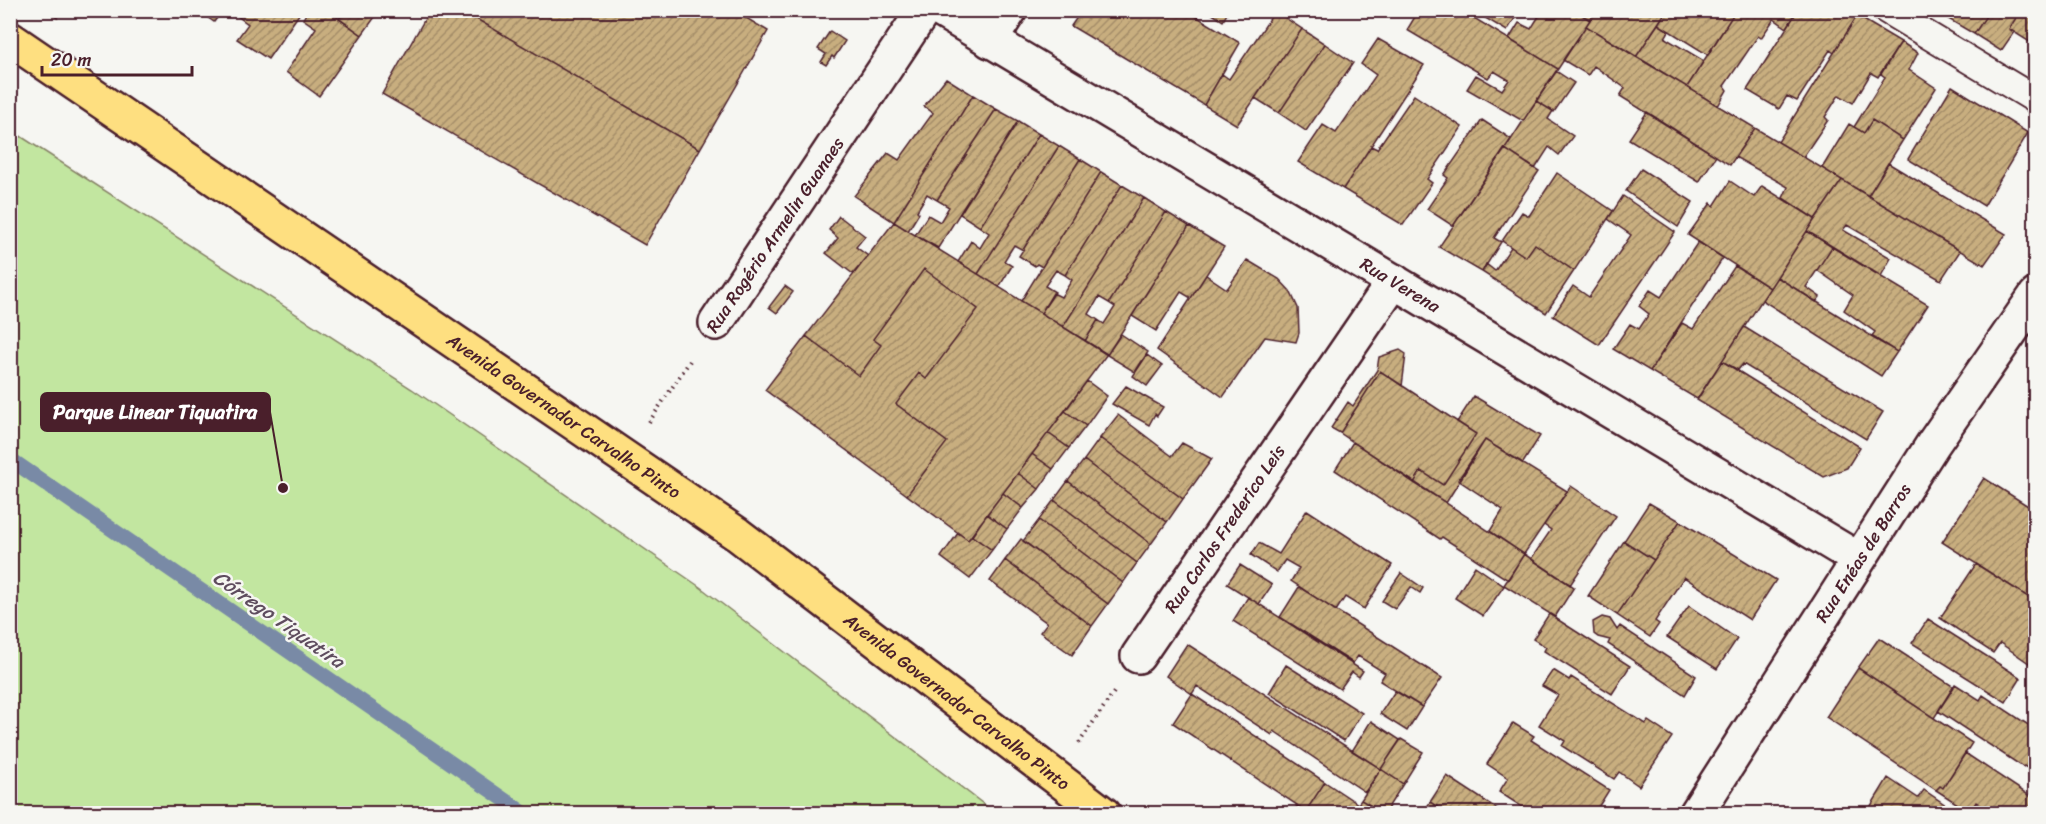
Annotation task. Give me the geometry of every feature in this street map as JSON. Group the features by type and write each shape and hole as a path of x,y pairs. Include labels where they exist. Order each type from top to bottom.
{"main road":[{"name":"Avenida Governador Carvalho Pinto","path":"10,39 737,534 1104,813"}],"street":[{"name":"Rua Rogério Armelin Guanaes","path":"716,323 924,10"},
{"name":"Rua Verena","path":"940,10 1858,559"},
{"path":"990,40 1010,10"},
{"name":"Rua Carlos Frederico Leis","path":"1138,656 1394,281"},
{"name":"Rua Enéas de Barros","path":"1696,813 1933,444 2036,295"}],"lane":[{"path":"1886,10 2036,100"}],"path":[{"name":"Rua Rogério Armelin Guanaes","path":"624,457 716,323"},
{"path":"1056,777 1138,656"}],"green space":[{"path":"11,130 412,389 700,587 995,813 11,813"}],"building":[{"path":"197,10 223,10 214,22"},
{"path":"229,10 302,10 268,59 237,39 248,24"},
{"path":"308,10 327,10 362,35 319,96 286,72 316,28 303,19"},
{"path":"345,10 380,10 362,35 339,19"},
{"path":"430,10 461,10 700,149 645,245 382,94"},
{"path":"461,10 733,10 768,31 700,149"},
{"path":"1082,10 1186,10 1240,43 1204,105 1071,26"},
{"path":"1206,10 1229,10 1223,21"},
{"path":"1419,10 1461,10 1558,69 1523,121 1467,89 1476,75 1502,90 1509,80 1494,71 1488,78 1407,30"},
{"path":"1472,10 1520,10 1507,31"},
{"path":"1528,10 1574,10 1590,20 1558,69 1509,39 1519,23 1531,29 1539,16"},
{"path":"1574,10 1596,10 1590,20"},
{"path":"1596,10 1667,10 1636,57 1586,26"},
{"path":"1667,10 1736,10 1708,55 1658,24"},
{"path":"1736,10 1798,10 1787,28 1774,19 1761,38 1758,36 1724,86 1727,90 1718,106 1687,87"},
{"path":"1798,10 1847,10 1857,16 1834,53 1830,50 1797,101 1787,96 1779,109 1747,90"},
{"path":"1933,10 1990,10 1974,34"},
{"path":"1990,10 2021,10 2009,29 2014,32 2001,51 1974,34"},
{"path":"2021,10 2036,10 2036,46 2009,29"},
{"path":"1275,11 1302,29 1237,125 1204,105 1222,74 1229,79"},
{"path":"1857,16 1901,42 1878,77 1871,73 1853,103 1839,95 1825,117 1828,120 1803,157 1778,142"},
{"path":"1658,24 1669,31 1665,38 1704,61 1687,87 1636,57"},
{"path":"1586,26 1755,128 1730,165 1620,96 1625,88 1594,66 1588,75 1563,60"},
{"path":"1302,29 1325,44 1279,113 1255,98"},
{"path":"830,31 845,41 834,58 832,56 826,65 821,62 826,54 818,49"},
{"path":"1378,39 1424,65 1343,189 1298,162 1323,125 1336,133 1376,75 1361,64"},
{"path":"1901,42 1918,53 1909,70 1936,88 1903,140 1872,120 1864,133 1854,127 1885,77 1881,74"},
{"path":"1325,44 1353,63 1306,131 1279,113"},
{"path":"1556,71 1574,83 1554,112 1536,101"},
{"path":"946,78 973,95 894,222 854,196 888,153 899,160 933,113 924,106"},
{"path":"1952,86 2028,133 1984,206 1908,159"},
{"path":"973,95 996,109 937,200 927,194 908,231 894,222"},
{"path":"1414,95 1462,127 1427,179 1432,183 1403,225 1343,189 1371,146 1377,149"},
{"path":"1536,101 1553,111 1548,119 1573,136 1559,155 1549,147 1535,169 1505,149"},
{"path":"996,109 1018,121 938,248 915,235 928,215 940,222 949,207 937,200"},
{"path":"1647,112 1716,156 1699,182 1629,139"},
{"path":"1482,120 1511,139 1453,226 1427,209 1448,178 1444,175"},
{"path":"1872,120 1903,140 1868,196 1822,168 1849,124 1864,133"},
{"path":"1018,121 1039,134 980,227 960,214"},
{"path":"1755,128 1842,180 1815,219 1783,198 1788,187 1735,157"},
{"path":"1039,134 1059,146 978,274 958,262 971,241 980,248 989,233 980,227"},
{"path":"1059,146 1080,159 1023,250 1014,245 1004,261 1012,266 999,287 978,274"},
{"path":"1505,149 1539,171 1494,238 1501,242 1482,272 1439,247"},
{"path":"1080,159 1101,172 1042,267 1037,264 1035,266 1019,256"},
{"path":"1888,163 2006,234 1984,265 1868,196"},
{"path":"1641,169 1693,202 1678,227 1626,191"},
{"path":"1101,172 1122,185 1065,275 1056,270 1045,286 1055,292 1041,313 1021,301"},
{"path":"1557,173 1613,211 1574,271 1535,244 1526,257 1502,241 1522,212 1529,216"},
{"path":"1842,180 1960,251 1941,280 1847,225 1843,230 1891,258 1881,276 1807,231"},
{"path":"1730,181 1754,197 1762,186 1815,219 1770,288 1688,235 1711,203 1714,206"},
{"path":"1122,185 1144,198 1063,327 1041,313 1053,293 1061,297 1072,280 1065,275"},
{"path":"1623,196 1675,232 1599,345 1553,316 1573,286 1589,297 1631,235 1608,219"},
{"path":"1144,198 1166,212 1109,303 1099,297 1089,314 1098,320 1085,341 1063,327"},
{"path":"1166,212 1189,226 1107,355 1085,341 1098,320 1104,324 1115,307 1109,303"},
{"path":"839,216 865,236 856,247 868,256 853,274 826,253 838,238 829,230"},
{"path":"894,222 1107,354 968,540 907,495 947,442 896,404 919,373 926,379 978,309 924,269 873,339 881,345 859,376 806,336"},
{"path":"1189,226 1224,247 1191,298 1181,292 1156,331 1132,316"},
{"path":"1807,231 1832,247 1806,287 1820,297 1816,302 1777,277"},
{"path":"1698,242 1723,258 1650,371 1613,349 1630,324 1639,329 1649,314 1639,306 1650,290 1661,297"},
{"path":"1535,244 1574,271 1546,313 1482,272 1486,264 1495,271 1511,247 1526,257"},
{"path":"1832,247 1928,305 1897,352 1871,337 1875,332 1844,310 1853,295 1817,270"},
{"path":"1247,260 1279,279 1290,291 1298,308 1299,333 1296,342 1265,337 1223,397 1157,350 1206,275 1227,289"},
{"path":"1735,266 1770,288 1697,399 1650,371 1682,323 1693,329"},
{"path":"924,269 978,309 926,379 919,373 896,404 947,442 907,495 765,390 806,336 859,376 881,345 873,339"},
{"path":"1777,277 1897,352 1881,376 1762,300"},
{"path":"785,286 793,292 777,313 769,307"},
{"path":"1744,327 1883,412 1866,439 1743,364 1738,370 1722,361"},
{"path":"1121,334 1148,352 1135,372 1107,355"},
{"path":"1400,350 1406,354 1402,386 1380,371 1340,433 1331,428 1348,402 1353,406 1377,370 1379,357"},
{"path":"1147,355 1162,366 1147,386 1133,376"},
{"path":"1722,361 1860,447 1847,468 1824,477 1697,400"},
{"path":"1380,371 1476,434 1443,485 1421,471 1414,483 1340,433"},
{"path":"1087,381 1107,396 1086,426 1065,411"},
{"path":"1126,386 1163,407 1157,416 1155,414 1149,425 1112,404"},
{"path":"1474,396 1540,436 1523,463 1485,440 1446,503 1414,483 1421,471 1443,485 1476,434 1457,422"},
{"path":"1065,411 1086,426 1069,448 1048,433"},
{"path":"1118,415 1172,456 1182,443 1212,459 1183,499 1100,438"},
{"path":"1048,433 1069,448 1053,469 1032,454"},
{"path":"1100,438 1183,499 1167,522 1084,460"},
{"path":"1485,440 1567,491 1524,554 1490,531 1503,510 1458,480"},
{"path":"1353,442 1524,554 1508,580 1442,537 1440,539 1335,470"},
{"path":"1032,454 1053,469 1039,489 1018,473"},
{"path":"1084,460 1167,522 1151,544 1068,481"},
{"path":"1018,473 1039,489 1023,508 1003,493"},
{"path":"1984,478 2036,511 2036,602 1942,542"},
{"path":"1068,481 1151,544 1137,563 1054,500"},
{"path":"1571,486 1616,516 1570,585 1531,559 1551,530 1544,525"},
{"path":"1003,493 1023,508 1007,529 987,514"},
{"path":"1054,500 1137,563 1123,583 1039,520"},
{"path":"1649,503 1680,521 1654,560 1624,541"},
{"path":"1307,510 1392,565 1364,609 1345,597 1336,611 1291,581 1299,568 1285,560 1277,572 1251,555 1259,543 1279,554"},
{"path":"987,514 1007,529 992,550 972,536"},
{"path":"1039,520 1123,583 1108,604 1023,541"},
{"path":"1680,521 1776,580 1750,620 1684,577 1655,621 1659,624 1650,637 1617,615"},
{"path":"958,533 968,540 972,536 992,550 970,579 941,557"},
{"path":"1021,539 1108,604 1092,626 1005,560"},
{"path":"1624,541 1654,560 1617,615 1588,596"},
{"path":"1524,554 1574,587 1555,617 1504,585"},
{"path":"1005,560 1092,626 1072,655 1040,632 1047,623 990,581"},
{"path":"1976,564 2036,602 2036,668 2000,643 1993,653 1940,618"},
{"path":"1240,565 1272,585 1259,604 1227,584"},
{"path":"1475,566 1504,586 1483,616 1455,598"},
{"path":"1401,573 1423,588 1420,593 1411,587 1395,609 1382,601"},
{"path":"1299,587 1442,678 1422,707 1380,681 1385,673 1358,656 1353,663 1280,617"},
{"path":"1248,597 1363,671 1359,677 1352,672 1340,689 1233,621"},
{"path":"1689,606 1737,639 1717,669 1667,637"},
{"path":"1549,614 1630,666 1612,694 1544,651 1546,647 1533,639"},
{"path":"1602,617 1610,619 1617,630 1620,626 1696,676 1685,695 1608,644 1610,640 1594,634 1593,622"},
{"path":"1928,619 2021,678 2006,702 1912,643"},
{"path":"1879,638 1954,687 1934,718 1858,668"},
{"path":"1187,644 1381,769 1365,792 1274,731 1272,735 1197,686 1192,694 1166,676"},
{"path":"1286,665 1362,713 1344,741 1269,693"},
{"path":"1858,668 1972,743 1943,788 1940,786 1936,790 1826,717"},
{"path":"1553,670 1569,680 1571,677 1646,724 1648,721 1672,737 1639,786 1619,772 1614,779 1562,746 1565,741 1539,725 1558,695 1542,686"},
{"path":"1955,684 1980,700 1983,695 2036,730 2036,773 2023,767 1938,711"},
{"path":"1395,691 1422,707 1407,731 1380,714"},
{"path":"1192,694 1325,782 1306,811 1173,723"},
{"path":"1371,721 1400,740 1381,769 1352,751"},
{"path":"1513,723 1534,736 1531,740 1609,790 1594,814 1533,814 1499,792 1508,778 1487,764"},
{"path":"1401,739 1423,752 1403,784 1381,769"},
{"path":"1965,753 2036,800 2036,807 2031,814 1994,814 1976,802 1970,812 1936,790 1940,786 1943,788"},
{"path":"1381,769 1403,784 1384,814 1361,800"},
{"path":"1447,776 1505,814 1449,814 1430,802"},
{"path":"1888,778 1918,798 1924,790 1959,814 1866,814"},
{"path":"1325,782 1358,804 1351,814 1306,814 1296,806 1306,811"},
{"path":"1361,800 1370,805 1366,810 1371,814 1351,814"},
{"path":"1430,802 1449,814 1423,814"}],"waterway":[{"name":"Córrego Tiquatira","path":"10,459 525,814"}],"place":[{"name":"Parque Linear Tiquatira","path":"283,488"}]}
